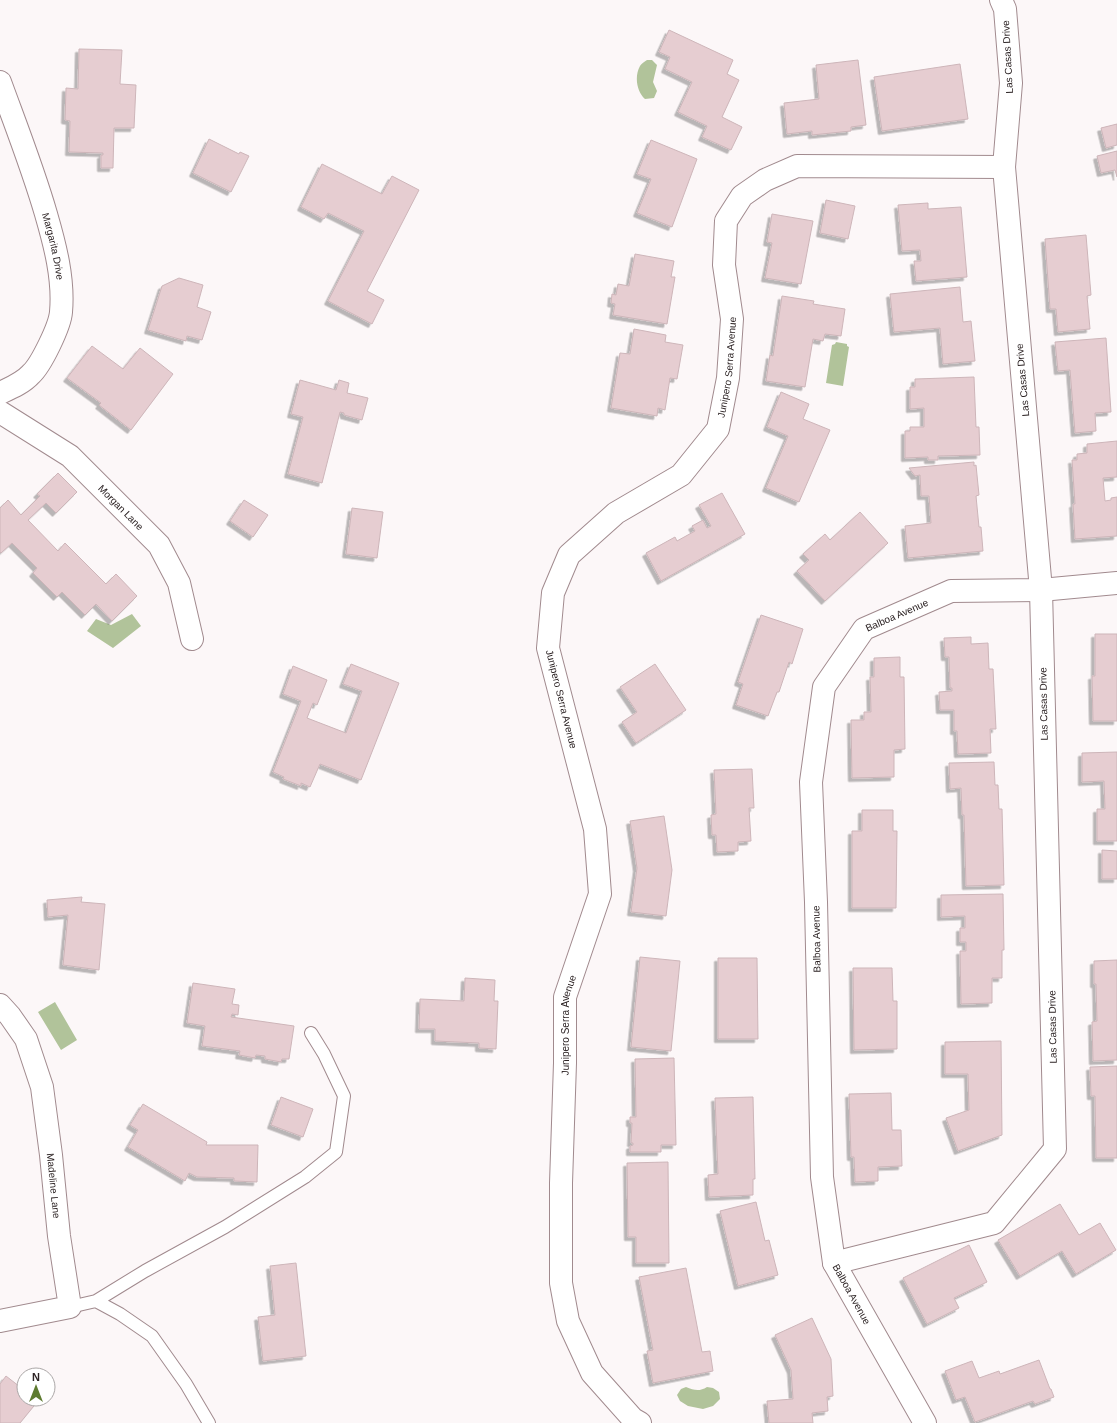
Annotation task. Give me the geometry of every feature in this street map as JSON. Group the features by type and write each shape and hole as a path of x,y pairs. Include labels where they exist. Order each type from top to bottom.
{"street":[{"name":"Las Casas Drive","path":"834,1263 994,1223 1055,1149 1040,590 1004,167 1011,82 1005,9 1001,0"},
{"name":"Margarita Drive","path":"0,82 36,182 55,245 62,288 61,314 55,333 45,352 32,374 13,387 0,393"},
{"name":"Junipero Serra Avenue","path":"640,1423 633,1419 592,1373 568,1321 561,1283 561,1183 565,1063 565,997 600,894 595,829 548,648 552,593 569,555 616,513 681,475 718,429 728,378 732,319 724,265 726,221 742,196 765,180 797,166 1004,167"},
{"name":"Morgan Lane","path":"0,412 70,456 159,545 179,584 192,639"},
{"name":"Balboa Avenue","path":"925,1423 834,1263 822,1178 816,902 811,782 824,687 864,628 951,591 1040,590 1117,583"},
{"name":"Madeline Lane","path":"0,1005 10,1016 26,1039 42,1086 59,1236 70,1307"},
{"path":"0,1321 70,1307"}],"lane":[{"path":"70,1307 96,1301 145,1271 225,1227 305,1177 336,1152 344,1096 324,1054 311,1033"},
{"path":"96,1301 120,1314 152,1336 186,1384 209,1423"}],"shaded area":[{"path":"647,60 652,60 657,65 653,82 657,91 654,98 645,99 638,88 637,75 640,66"},
{"path":"836,342 847,344 849,347 843,386 826,383 832,345"},
{"path":"132,614 141,626 113,648 87,631 96,619 111,625"},
{"path":"55,1002 77,1040 61,1050 38,1012"},
{"path":"686,1387 696,1390 701,1390 707,1387 713,1388 719,1392 720,1399 713,1406 703,1409 688,1406 680,1401 677,1395 681,1389"}],"building":[{"path":"669,30 733,60 727,74 739,80 722,117 742,127 731,150 702,137 707,126 678,112 692,82 665,69 670,57 659,52"},
{"path":"79,49 122,50 120,84 136,85 134,128 114,128 113,168 101,168 101,155 103,155 103,153 69,152 70,121 65,120 66,88 78,89"},
{"path":"858,60 866,125 851,127 851,131 812,135 812,131 787,134 784,103 819,99 816,65"},
{"path":"960,64 968,119 882,131 874,77"},
{"path":"1117,124 1117,145 1106,148 1101,128"},
{"path":"209,139 239,154 240,152 249,156 231,192 193,173"},
{"path":"651,140 697,159 672,227 637,213 651,179 637,174"},
{"path":"1117,151 1117,177 1115,170 1101,173 1097,156"},
{"path":"322,164 382,194 392,176 419,190 367,291 384,300 372,324 328,301 364,231 328,213 324,219 301,207"},
{"path":"826,200 855,206 848,239 820,233"},
{"path":"928,203 928,209 961,207 967,277 916,281 914,261 921,261 920,250 902,251 898,205"},
{"path":"772,214 813,221 801,284 765,278 772,243 767,242"},
{"path":"1086,235 1091,295 1087,296 1090,329 1058,332 1056,309 1050,309 1045,239"},
{"path":"635,254 674,261 671,277 675,277 667,324 613,315 615,304 611,303 612,294 616,295 618,284 629,286"},
{"path":"179,278 203,285 197,307 211,312 202,340 187,336 186,341 148,330 162,286"},
{"path":"960,287 963,322 971,321 975,361 943,364 940,328 894,332 890,294"},
{"path":"782,296 814,301 813,304 845,309 841,336 825,334 823,341 813,339 805,387 766,381 770,355 773,356"},
{"path":"634,329 666,335 665,342 683,345 677,379 670,378 665,410 658,408 657,416 611,408 620,353 630,354"},
{"path":"1106,338 1111,412 1095,413 1096,431 1075,433 1070,370 1058,371 1055,342"},
{"path":"92,346 123,369 140,348 173,374 131,430 99,405 101,403 67,378"},
{"path":"974,377 976,427 979,427 980,455 938,456 938,460 928,460 928,457 905,458 905,431 910,431 910,427 924,427 924,408 910,409 910,387 915,387 915,379"},
{"path":"300,380 336,390 339,380 349,383 347,393 368,398 362,420 344,415 344,413 340,412 322,483 288,474 303,417 291,414"},
{"path":"781,392 809,404 803,419 830,430 799,502 766,488 788,436 767,427"},
{"path":"1117,441 1117,477 1103,478 1105,501 1117,497 1117,536 1075,539 1073,504 1075,504 1072,460 1077,460 1077,454 1087,453 1087,444"},
{"path":"974,462 974,466 976,465 979,495 976,496 983,551 908,558 905,526 931,523 929,496 921,496 920,475 915,476 909,468"},
{"path":"58,473 77,492 56,513 46,503 28,520 58,551 65,543 106,584 116,574 137,596 112,621 96,604 85,615 62,592 57,597 33,573 37,568 12,543 1,553 0,552 0,508 8,500 21,515 40,496 37,494"},
{"path":"722,493 745,534 661,581 646,553 675,537 677,541 695,531 692,526 703,520 707,528 711,526 699,505"},
{"path":"244,500 268,515 253,537 230,521"},
{"path":"352,508 383,512 377,558 346,554"},
{"path":"860,512 888,543 825,601 797,571 809,560 803,554 825,534 830,540"},
{"path":"761,615 803,629 792,664 789,662 779,692 777,692 768,716 736,705 743,684 738,682"},
{"path":"1095,634 1117,634 1117,721 1093,721 1092,676 1095,676"},
{"path":"971,637 971,644 988,643 989,669 993,669 996,729 990,729 991,753 958,754 957,731 954,731 954,710 940,710 939,692 952,691 952,688 950,688 949,657 945,657 944,638"},
{"path":"900,657 900,677 904,677 905,749 894,750 894,777 852,778 851,720 864,720 864,712 871,712 870,677 874,677 874,658"},
{"path":"351,664 399,683 361,780 320,764 310,787 301,783 301,786 283,779 284,777 273,772 301,701 283,694 293,666 327,680 317,705 313,703 307,718 346,733 362,691 343,684"},
{"path":"655,664 686,710 636,743 622,722 637,712 620,687"},
{"path":"1117,752 1117,841 1097,841 1097,809 1105,809 1104,781 1082,782 1082,753"},
{"path":"994,762 995,785 998,785 999,809 1002,809 1004,885 966,886 964,815 962,815 961,788 950,789 949,763"},
{"path":"752,769 754,808 749,808 751,841 738,842 738,851 717,852 716,835 712,835 711,815 716,814 714,770"},
{"path":"862,810 893,810 893,831 897,831 896,908 852,908 852,831 862,831"},
{"path":"664,816 672,870 666,916 631,912 637,868 630,821"},
{"path":"1102,850 1117,851 1117,879 1102,879"},
{"path":"1003,894 1004,950 1002,950 1002,978 992,978 992,1003 961,1004 960,951 966,951 966,942 960,942 960,928 965,928 965,916 941,917 941,895"},
{"path":"82,897 81,902 105,904 99,970 63,965 68,915 48,917 47,900"},
{"path":"640,957 680,961 671,1051 631,1047"},
{"path":"718,958 757,958 758,1039 718,1039"},
{"path":"1117,960 1117,1060 1093,1061 1092,1022 1097,1021 1094,961"},
{"path":"853,968 892,968 893,1001 897,1001 897,1049 854,1050"},
{"path":"465,978 495,980 494,1001 498,1001 496,1049 479,1048 479,1043 435,1041 435,1029 419,1029 420,999 464,1001"},
{"path":"193,983 235,989 232,1004 239,1005 238,1015 232,1014 231,1017 294,1026 289,1059 282,1059 281,1062 265,1059 265,1056 256,1055 255,1058 239,1055 240,1051 202,1046 205,1026 187,1023"},
{"path":"1001,1041 1002,1135 958,1151 946,1118 969,1110 968,1074 945,1074 945,1042"},
{"path":"674,1058 676,1145 661,1145 661,1152 630,1152 630,1146 633,1145 633,1143 631,1143 632,1123 630,1123 630,1117 636,1117 635,1059"},
{"path":"1117,1066 1117,1158 1096,1158 1095,1096 1091,1096 1090,1067"},
{"path":"891,1093 892,1130 901,1130 902,1166 878,1167 878,1181 855,1182 854,1157 851,1157 849,1094"},
{"path":"281,1097 313,1109 303,1137 271,1125"},
{"path":"753,1097 755,1179 753,1179 753,1195 709,1197 708,1175 718,1174 715,1098"},
{"path":"143,1104 207,1142 206,1145 258,1145 257,1182 234,1181 234,1178 197,1177 189,1173 185,1181 128,1147 138,1130 130,1125"},
{"path":"668,1162 669,1263 636,1263 636,1237 628,1237 627,1163"},
{"path":"756,1202 765,1241 769,1240 778,1275 738,1286 720,1211"},
{"path":"1060,1204 1079,1235 1100,1223 1116,1250 1076,1274 1062,1251 1020,1276 998,1240"},
{"path":"969,1245 987,1282 954,1298 959,1308 927,1324 903,1278"},
{"path":"296,1263 306,1356 263,1361 258,1317 275,1315 270,1266"},
{"path":"686,1268 702,1352 710,1351 713,1371 653,1383 647,1351 653,1350 639,1277"},
{"path":"812,1318 831,1359 833,1396 827,1397 828,1411 812,1413 813,1423 769,1423 767,1401 793,1399 791,1370 775,1335"},
{"path":"1039,1360 1054,1397 1035,1404 1033,1401 975,1422 965,1397 956,1400 945,1371 972,1361 979,1378 999,1371 1000,1374"},
{"path":"6,1376 16,1384 16,1407 33,1407 20,1423 0,1423 0,1384"}]}
